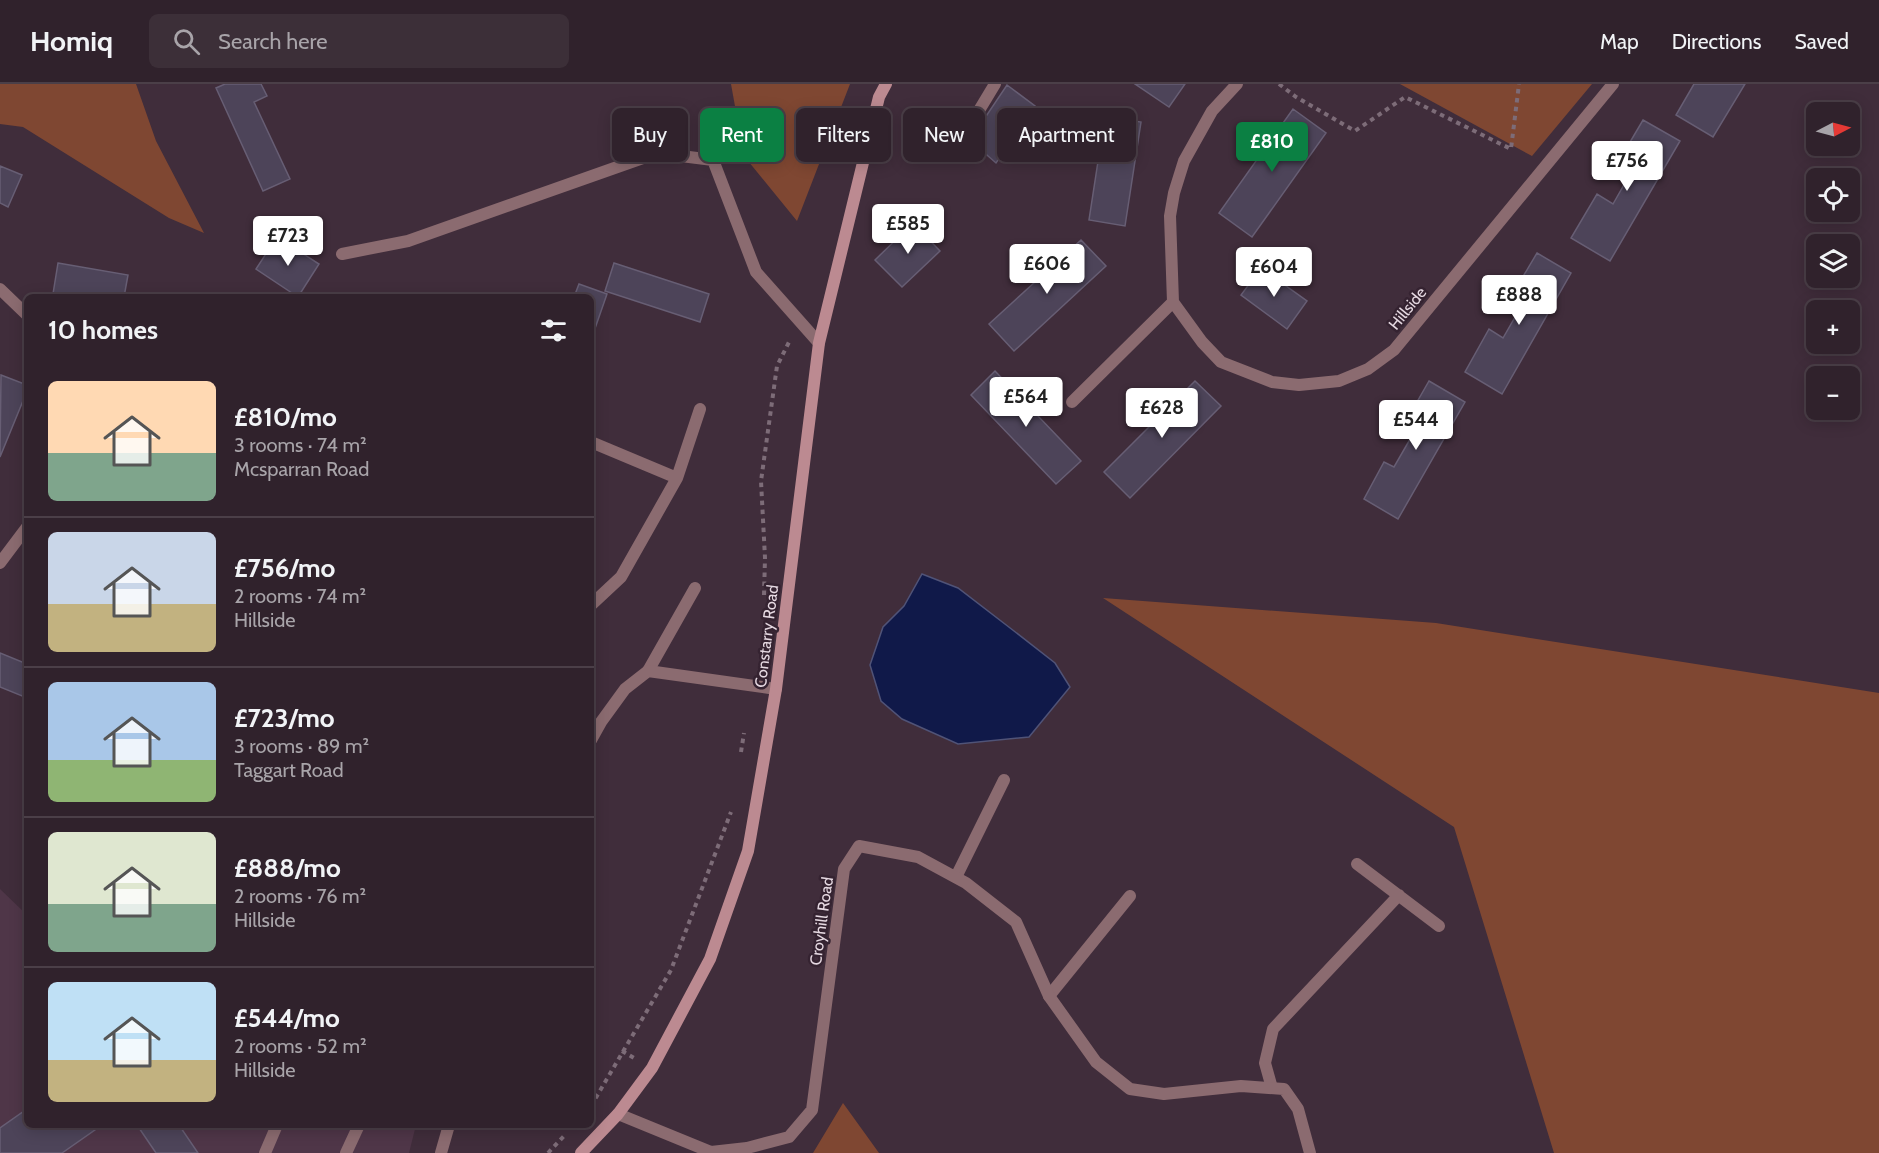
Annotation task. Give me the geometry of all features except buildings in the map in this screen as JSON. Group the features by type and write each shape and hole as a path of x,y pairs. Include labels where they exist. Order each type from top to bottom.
{"main road":[{"name":"Constarry Road","path":"581,1153 618,1114 652,1068 710,959 748,851 776,689 819,343 879,97 886,84"}],"street":[{"path":"981,108 995,84"},
{"path":"1072,402 1173,302 1170,216 1174,193 1184,161 1212,111 1237,84"},
{"name":"Hillside","path":"1173,302 1202,342 1221,362 1272,382 1299,385 1339,381 1368,369 1394,350 1613,84"},
{"path":"342,254 408,241 657,153 713,160 756,272 819,343"},
{"path":"0,289 24,312"},
{"path":"594,602 621,577 677,478 700,409"},
{"path":"594,443 677,478"},
{"path":"0,563 24,531"},
{"path":"596,718 625,689 648,671 695,588"},
{"path":"648,671 776,689"},
{"path":"956,877 1004,780"},
{"name":"Croyhill Road","path":"618,1114 711,1152 747,1148 789,1137 812,1110 844,869 859,846 918,857 966,882 1016,922 1049,996 1096,1062 1130,1089 1164,1094 1241,1086 1272,1088"},
{"path":"1358,864 1439,926"},
{"path":"1310,1153 1298,1109 1284,1089 1272,1088 1265,1063 1274,1029 1399,895"},
{"path":"1049,996 1130,896"},
{"path":"265,1153 276,1128"},
{"path":"346,1153 358,1128"},
{"path":"441,1153 447,1128"}],"path":[{"path":"1279,84 1355,131 1405,97 1511,149 1519,84"},
{"path":"763,603 765,558 761,481 764,458 777,366 800,322"},
{"path":"741,755 745,725"},
{"path":"594,1101 671,970 733,806"}],"shaded area":[{"path":"0,84 136,84 156,141 204,233 169,218 23,127 0,124"},
{"path":"731,84 850,84 841,108 796,108 796,162 820,162 797,221 749,162 784,162 784,108 735,108"},
{"path":"1400,84 1592,84 1532,156"},
{"path":"922,574 958,588 1055,663 1070,687 1029,737 958,744 902,719 881,701 870,665 883,627 904,606"},
{"path":"1103,598 1436,623 1879,693 1879,1153 1554,1153 1454,827"},
{"path":"0,889 24,912 24,1128 415,1128 409,1153 0,1153"},
{"path":"843,1103 879,1153 813,1153"}]}
